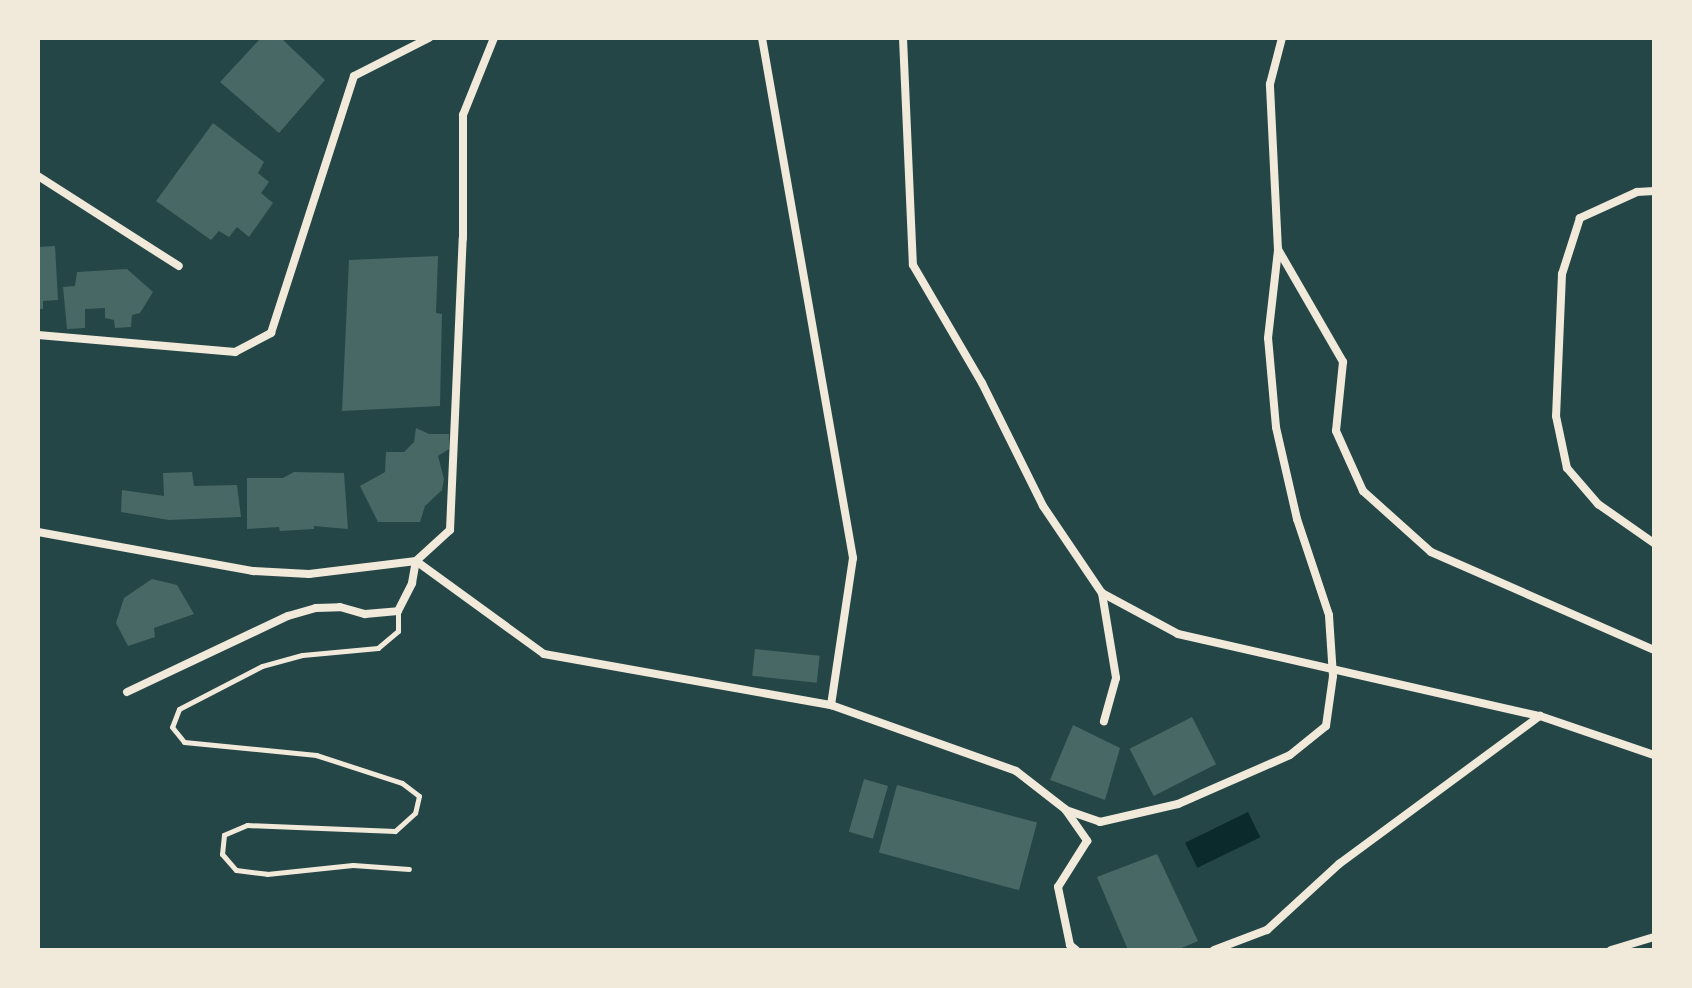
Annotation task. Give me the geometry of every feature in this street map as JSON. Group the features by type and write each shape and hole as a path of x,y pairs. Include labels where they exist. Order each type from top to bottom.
{"street":[{"path":"38,335 235,352 271,333 354,76 429,38"},
{"path":"38,532 253,571 309,574 416,561 450,530 463,238 463,115 494,38"},
{"path":"762,38 853,558 831,705"},
{"path":"903,38 913,265 982,383 1043,506 1102,593 1116,678 1104,721"},
{"path":"416,561 544,654 831,705 1016,771 1065,809 1100,822 1178,804 1290,755 1326,726 1333,676 1329,615 1297,519 1276,427 1268,338 1278,250 1273,204 1270,84 1282,38"},
{"path":"38,176 179,266"},
{"path":"1654,191 1637,192 1580,218 1562,274 1556,416 1567,468 1598,504 1654,543"},
{"path":"1278,250 1343,362 1336,431 1363,491 1431,552 1654,650"},
{"path":"127,692 288,616 316,608 340,607 365,614 398,611 412,583 416,561"},
{"path":"1102,593 1178,634 1540,716 1654,755"},
{"path":"1214,950 1267,930 1339,864 1540,716"},
{"path":"1065,809 1087,841 1058,887 1070,945 1076,950"},
{"path":"1611,950 1654,937"}],"lane":[{"path":"398,611 398,631 378,648 302,655 262,666 179,709 172,727 184,742 316,755 402,783 419,796 415,813 395,831 247,825 224,835 222,854 236,870 267,874 353,865 409,869"}],"shaded area":[{"path":"38,38 1654,38 1654,950 38,950"},
{"path":"1248,812 1260,837 1197,868 1185,843"}],"building":[{"path":"261,38 281,38 325,80 279,133 220,82"},
{"path":"213,123 264,162 258,173 269,182 261,193 273,203 249,237 237,227 229,237 219,231 211,240 156,201"},
{"path":"55,246 58,300 43,301 43,309 38,309 38,247"},
{"path":"438,256 436,313 442,314 440,406 342,411 349,260"},
{"path":"127,269 153,292 140,313 132,315 131,327 115,328 114,320 105,318 105,308 85,309 85,328 67,329 63,287 75,286 77,272"},
{"path":"416,428 429,434 449,434 449,449 438,456 444,479 442,490 425,506 420,522 378,522 360,486 385,472 386,452 404,452 414,442"},
{"path":"192,472 194,486 237,485 241,517 169,520 121,512 122,490 164,496 163,473"},
{"path":"294,472 344,473 348,529 314,526 314,529 280,531 279,527 247,529 247,478 283,478"},
{"path":"152,579 177,585 194,614 154,628 155,637 128,646 116,623 124,598"},
{"path":"755,649 820,656 817,683 752,676"},
{"path":"1192,717 1216,764 1154,796 1130,749"},
{"path":"1073,725 1120,748 1105,800 1050,780"},
{"path":"864,779 888,786 873,839 849,832"},
{"path":"897,785 1037,823 1019,890 879,853"},
{"path":"1157,854 1198,941 1177,950 1128,950 1097,877"}]}
